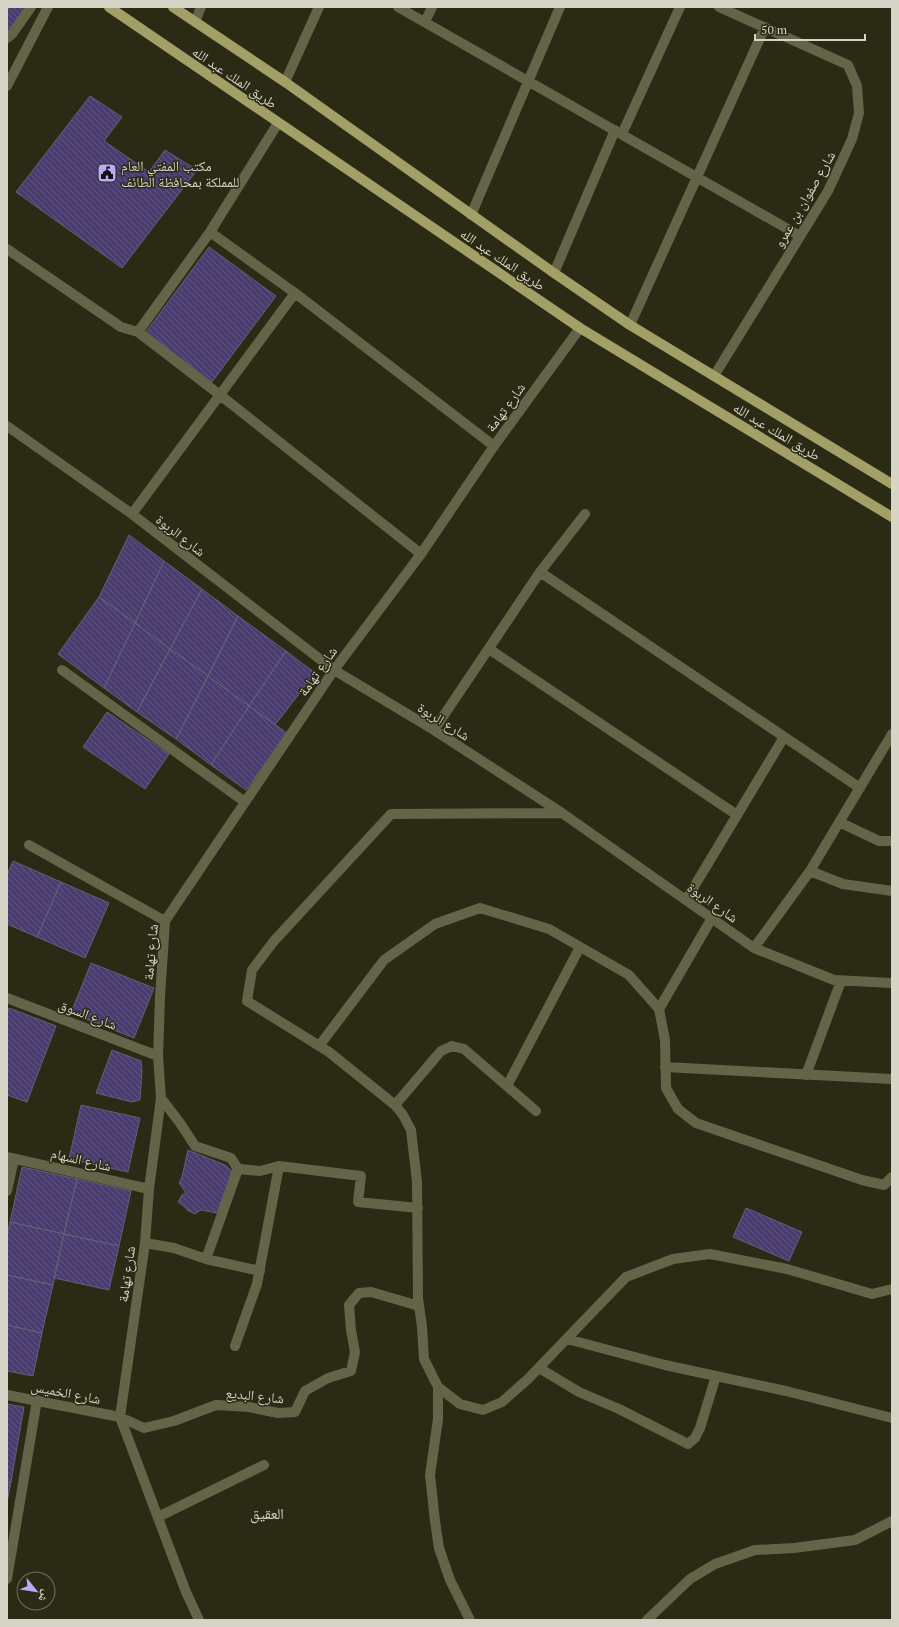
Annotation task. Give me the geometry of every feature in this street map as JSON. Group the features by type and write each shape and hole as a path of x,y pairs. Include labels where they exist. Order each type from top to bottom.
{"main road":[{"name":"طريق الملك عبد الله","path":"109,7 580,328 892,517"},
{"name":"طريق الملك عبد الله","path":"172,7 285,82 471,215 630,324 892,484"}],"street":[{"path":"7,38 12,34 31,7"},
{"path":"7,86 48,7"},
{"path":"195,22 201,7"},
{"path":"285,82 319,7"},
{"path":"398,7 800,236"},
{"path":"425,22 432,7"},
{"path":"471,215 560,7"},
{"path":"554,273 618,132 680,7"},
{"name":"شارع صفوان بن عمرو","path":"714,376 828,191 852,139 859,113 857,86 848,65 719,7"},
{"path":"630,324 696,176 765,28"},
{"path":"138,332 210,232 278,123"},
{"path":"210,232 296,294 494,446"},
{"path":"7,249 121,327 138,332 220,395 420,554"},
{"path":"132,514 296,294"},
{"name":"شارع تهامة","path":"199,1620 186,1592 120,1417 145,1243 149,1189 161,1098 158,1056 165,921 334,670 420,554 494,446 580,328"},
{"name":"شارع الربوة","path":"7,426 132,514 334,670 434,730 562,813 754,948 834,980 892,983"},
{"path":"434,730 540,572 585,514"},
{"path":"540,572 860,788"},
{"path":"489,649 737,815"},
{"path":"62,670 245,802"},
{"path":"754,948 810,871 892,736"},
{"path":"686,900 784,737"},
{"path":"562,813 391,814 274,941 252,970 247,1001 319,1046 395,1105 403,1115 411,1130 418,1182 419,1306 424,1359 438,1387 460,1404 483,1410 502,1402 568,1339 626,1277 673,1259 710,1254 787,1269 872,1294 892,1289"},
{"path":"839,822 879,841 892,842"},
{"path":"29,845 165,921"},
{"path":"810,871 843,884 892,891"},
{"path":"319,1046 384,960 435,924 480,908 549,929 629,975 659,1009 665,1040 666,1088 678,1109 696,1123 862,1180 884,1185 892,1178"},
{"path":"659,1009 712,918"},
{"path":"507,1086 580,947"},
{"path":"806,1075 841,981"},
{"name":"شارع السوق","path":"7,998 158,1056"},
{"path":"395,1105 441,1051 452,1046 464,1049 536,1111"},
{"path":"665,1067 892,1080"},
{"path":"161,1098 180,1123 194,1146 231,1158 238,1169"},
{"path":"7,1191 11,1158"},
{"name":"شارع السهام","path":"11,1158 149,1189"},
{"path":"238,1169 260,1171 279,1166 361,1176 358,1202 418,1208"},
{"path":"235,1346 257,1284 279,1166"},
{"path":"206,1259 238,1169"},
{"path":"145,1243 174,1248 206,1259 260,1271"},
{"name":"شارع البديع","path":"120,1417 144,1428 174,1421 216,1405 249,1407 278,1413 295,1412 305,1391 328,1378 351,1371 355,1352 349,1305 359,1292 371,1292 419,1306"},
{"path":"568,1339 665,1365 786,1391 892,1418"},
{"path":"539,1368 580,1392 619,1409 688,1444 695,1438 700,1428 716,1376"},
{"path":"438,1387 438,1419 430,1475 435,1521 439,1548 450,1580 470,1620"},
{"name":"شارع الخميس","path":"7,1394 120,1417"},
{"path":"7,1579 9,1556 37,1400"},
{"path":"158,1517 264,1465"},
{"path":"647,1620 690,1579 715,1564 755,1550 794,1548 855,1540 892,1521"}],"building":[{"path":"7,7 27,7 7,33"},
{"path":"90,96 122,117 104,141 149,172 165,150 197,170 122,268 16,192"},
{"path":"209,247 276,296 212,382 146,332"},
{"path":"129,535 164,561 135,623 99,597"},
{"path":"164,561 202,589 170,649 135,623"},
{"path":"202,589 238,616 208,676 170,649"},
{"path":"99,597 135,623 104,688 58,654"},
{"path":"238,616 286,651 249,706 208,676"},
{"path":"135,623 170,649 137,712 104,688"},
{"path":"170,649 208,676 176,739 137,712"},
{"path":"286,651 315,673 275,725 249,706"},
{"path":"208,676 249,706 211,765 176,739"},
{"path":"249,706 287,733 246,790 211,765"},
{"path":"107,712 169,754 145,789 83,747"},
{"path":"13,861 61,882 37,937 7,924 7,875"},
{"path":"61,882 109,903 85,958 37,937"},
{"path":"91,963 154,988 134,1038 71,1013"},
{"path":"9,1008 56,1026 27,1102 7,1095 7,1013"},
{"path":"112,1050 141,1061 142,1071 140,1100 132,1102 96,1093"},
{"path":"81,1105 140,1118 128,1172 69,1159"},
{"path":"188,1150 225,1165 232,1171 217,1213 201,1210 195,1214 187,1210 178,1202 182,1195 186,1193 179,1183 182,1177"},
{"path":"22,1167 77,1179 64,1234 10,1222"},
{"path":"77,1179 131,1191 119,1246 64,1234"},
{"path":"746,1208 802,1232 789,1261 733,1237"},
{"path":"10,1222 64,1234 53,1285 7,1275 7,1236"},
{"path":"64,1234 119,1246 109,1290 54,1278"},
{"path":"7,1275 53,1285 42,1333 7,1325"},
{"path":"7,1325 42,1333 33,1376 7,1371"},
{"path":"7,1404 24,1407 11,1482 7,1482"},
{"path":"7,1482 11,1482 7,1502"}],"place":[{"name":"مكتب المفتي العام للمملكة بمحافظة الطائف","path":"107,173"}],"district":[{"name":"العقيق","path":"267,1513"}]}
